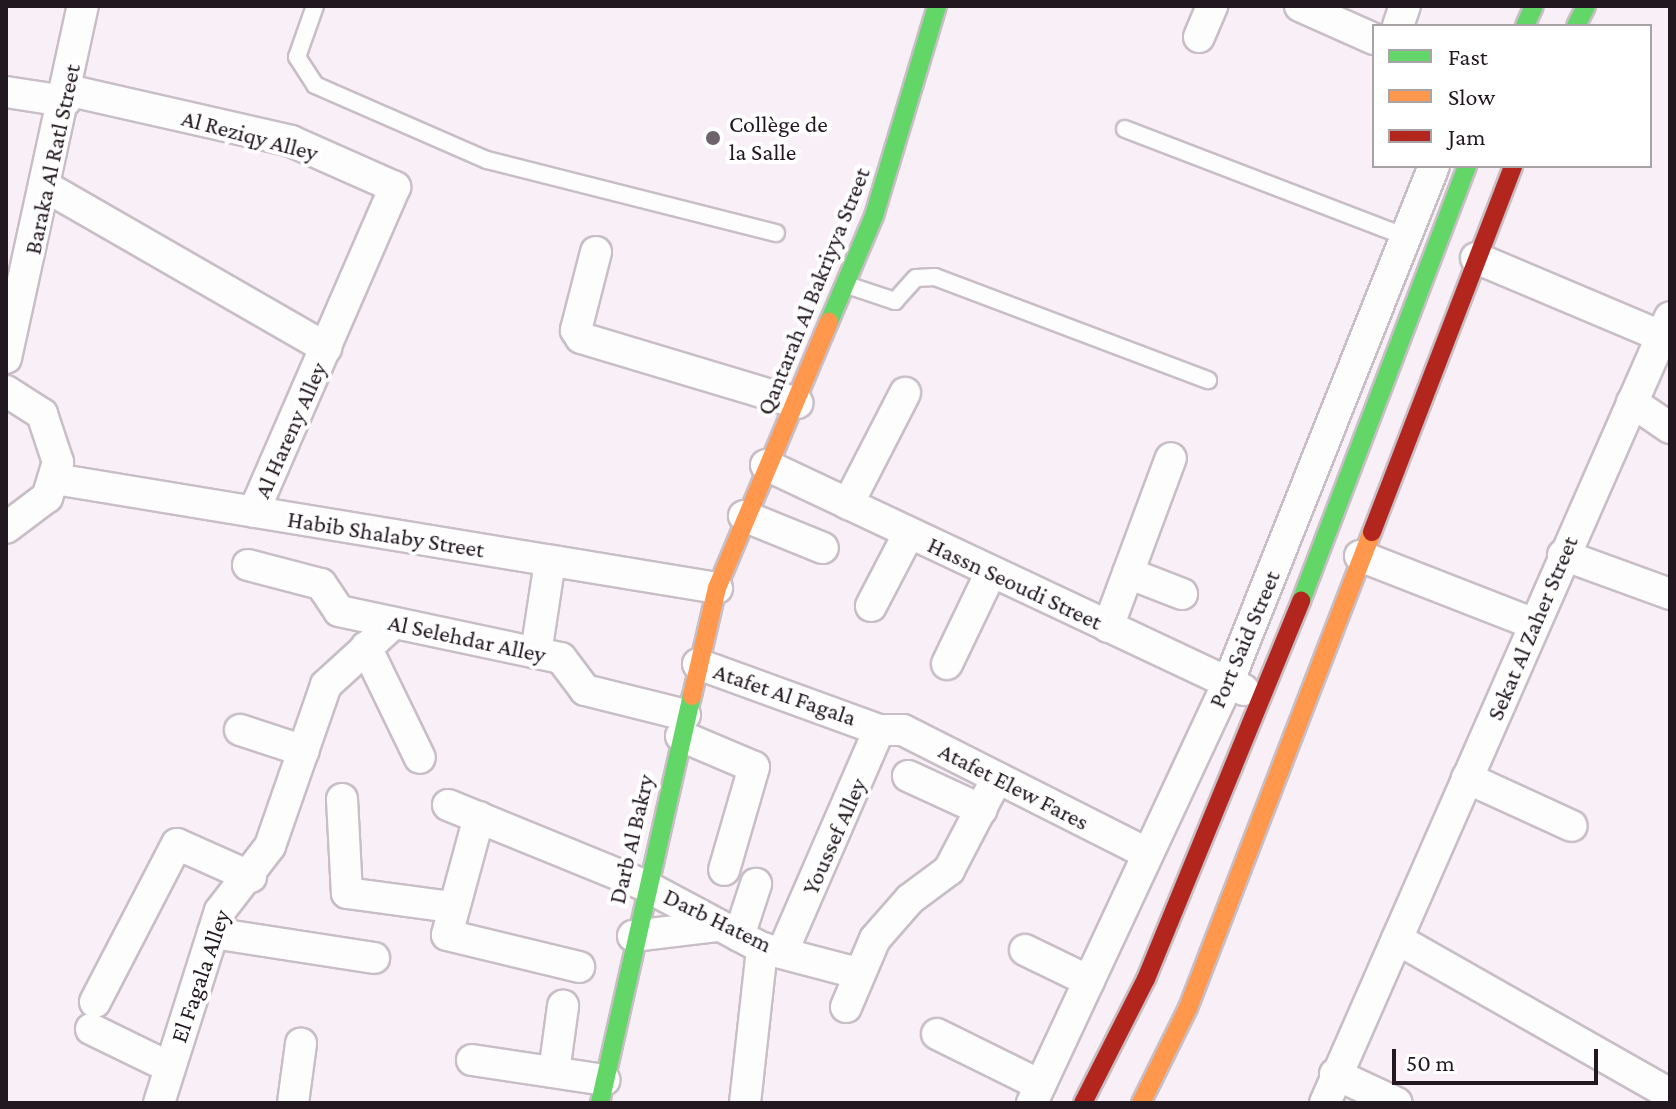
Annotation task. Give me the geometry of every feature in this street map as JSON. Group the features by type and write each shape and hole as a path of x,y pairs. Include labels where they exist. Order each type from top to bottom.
{"main road":[{"name":"Qantarah Al Bakriyya Street","path":"717,588 744,516 847,285 937,6"},
{"path":"1577,24 1586,6"},
{"name":"Port Said Street","path":"1083,1103 1146,979 1264,699 1466,168"},
{"path":"1141,1103 1188,1008 1512,168"},
{"name":"Darb Al Bakry","path":"603,1091 644,885 717,588"}],"street":[{"name":"Baraka Al Ratl Street","path":"6,358 48,188 83,6"},
{"path":"1199,37 1212,6"},
{"path":"1300,6 1372,38"},
{"name":"Al Reziqy Alley","path":"6,92 66,96 291,141 388,179 396,197 326,348"},
{"name":"Port Said Street","path":"1036,1094 1228,683 1433,168"},
{"path":"48,188 326,348"},
{"path":"596,252 576,330 581,338 797,403"},
{"path":"1476,258 1666,330"},
{"name":"Sekat Al Zaher Street","path":"1325,1103 1563,555 1666,330"},
{"name":"Al Hareny Alley","path":"254,512 326,348"},
{"path":"6,391 29,402 50,428 55,479 34,513 6,528"},
{"path":"848,504 905,393"},
{"path":"1632,402 1670,428"},
{"path":"1108,627 1171,458"},
{"name":"Hassn Seoudi Street","path":"766,465 1264,699"},
{"name":"Habib Shalaby Street","path":"55,479 717,588"},
{"path":"744,516 823,548"},
{"path":"871,606 909,533"},
{"path":"1563,555 1670,594"},
{"path":"1360,556 1534,624"},
{"path":"536,653 550,561"},
{"name":"Al Selehdar Alley","path":"248,565 321,584 339,611 561,658 594,694 683,725 754,767 724,870"},
{"path":"947,664 991,572"},
{"path":"1128,573 1182,594"},
{"path":"169,1067 93,1015 177,844 251,877 304,751 326,685 394,623"},
{"path":"366,647 420,758"},
{"name":"Atafet Al Fagala","path":"698,664 875,727"},
{"name":"Atafet Elew Fares","path":"875,727 903,730 1147,853"},
{"name":"Youssef Alley","path":"751,940 875,727"},
{"path":"240,730 304,751"},
{"path":"908,776 982,810"},
{"path":"846,1007 857,973 894,915 949,870 997,778"},
{"path":"1467,778 1572,826"},
{"path":"342,799 347,893 452,907"},
{"name":"Darb Hatem","path":"448,805 644,885 751,940 857,973"},
{"path":"479,817 446,928 453,938 579,967"},
{"name":"El Fagala Alley","path":"165,1101 169,1067 213,933 227,898 251,877"},
{"path":"745,1103 756,884"},
{"path":"213,933 374,958"},
{"path":"633,936 751,940"},
{"path":"1397,939 1670,1094"},
{"path":"1025,950 1089,981"},
{"path":"554,1072 563,1006"},
{"path":"937,1034 1036,1094"},
{"path":"293,1103 301,1044"},
{"path":"472,1060 554,1072 603,1091"},
{"path":"1335,1074 1397,1103"}],"lane":[{"path":"315,6 297,57 315,85 487,160 776,233"},
{"path":"1125,129 1407,237"},
{"path":"847,285 895,301 916,278 935,277 1208,380"}],"traffic: fast":[{"path":"829,322 874,216 937,6"},
{"path":"1526,24 1534,6"},
{"path":"1577,24 1586,6"},
{"path":"1301,601 1466,168"},
{"path":"600,1103 692,696"}],"traffic: slow":[{"path":"692,696 717,588 829,322"},
{"path":"1141,1103 1188,1008 1372,532"}],"traffic: jam":[{"path":"1372,532 1512,168"},
{"path":"1083,1103 1146,979 1301,601"}],"place":[{"name":"Collège de la Salle","path":"713,138"}]}
